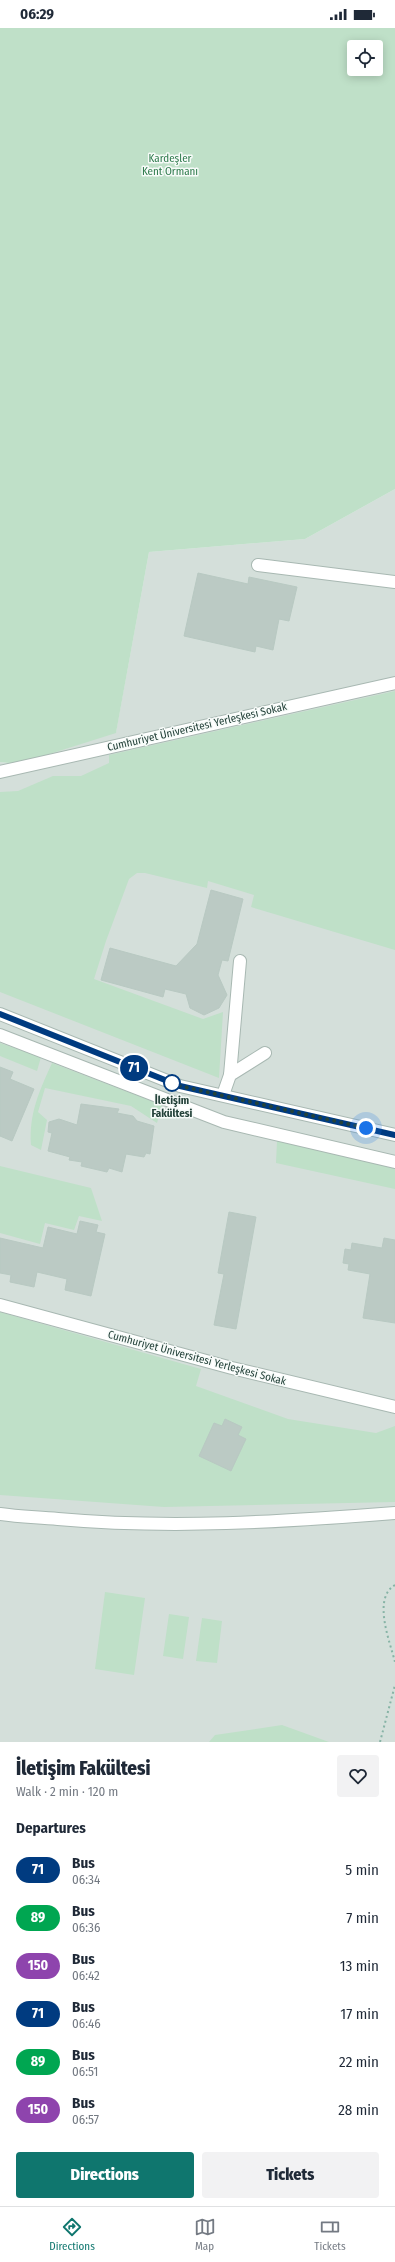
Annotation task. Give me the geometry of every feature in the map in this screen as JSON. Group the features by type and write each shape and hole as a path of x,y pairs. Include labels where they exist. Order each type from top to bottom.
{"street":[{"path":"258,564 395,582"},
{"name":"Cumhuriyet Üniversitesi Yerleşkesi Sokak","path":"0,772 395,683"},
{"path":"223,1095 230,1075 240,962"},
{"path":"0,1014 180,1086 395,1135"},
{"path":"0,1035 224,1122 395,1162"},
{"path":"230,1075 264,1053"},
{"name":"Cumhuriyet Üniversitesi Yerleşkesi Sokak","path":"0,1305 232,1368 395,1408"},
{"path":"0,1514 89,1522 238,1524 395,1513"},
{"path":"0,1521 164,1532 293,1529 395,1521"}],"path":[{"path":"395,1585 387,1592 383,1605 395,1662"},
{"path":"380,1742 395,1685"}],"shaded area":[{"path":"395,489 395,1742 0,1742 0,762 18,764 116,732 149,552 305,539"}],"green space":[{"name":"Kardeşler Kent Ormanı","path":"0,28 395,28 395,489 305,539 149,552 116,733 18,764 0,762"},
{"path":"395,691 395,950 251,907 254,895 208,881 207,888 145,873 137,873 129,879 106,941 94,979 203,1019 223,1012 219,1078 0,992 0,792 18,791 53,776 81,776 109,763 109,755"},
{"path":"0,1043 41,1057 37,1071 0,1056"},
{"path":"52,1063 162,1105 157,1123 131,1106 45,1088 38,1112 47,1120 41,1150 31,1145 33,1113 39,1093"},
{"path":"277,1141 395,1168 395,1189 276,1163"},
{"path":"0,1166 91,1188 102,1221 79,1216 74,1230 45,1223 40,1244 0,1233"},
{"path":"0,1312 201,1369 196,1386 288,1419 376,1433 395,1426 395,1502 164,1507 0,1495"},
{"path":"105,1592 145,1598 134,1675 95,1669"},
{"path":"169,1614 189,1617 183,1659 163,1656"},
{"path":"202,1618 222,1621 217,1663 196,1661"},
{"path":"282,1725 329,1742 209,1742 215,1735"}],"building":[{"path":"198,573 248,584 249,577 297,587 289,621 279,619 273,650 256,646 255,652 184,636"},
{"path":"211,890 243,899 228,961 222,960 218,975 227,995 219,1008 204,1015 190,1008 186,994 165,989 163,997 101,980 110,948 176,966 197,944"},
{"path":"0,1067 13,1072 10,1079 34,1089 12,1141 0,1136"},
{"path":"81,1104 119,1109 117,1113 133,1116 137,1121 154,1126 150,1154 146,1153 144,1157 126,1154 122,1172 109,1168 107,1172 81,1166 82,1162 69,1160 70,1157 48,1151 52,1133 48,1132 49,1122 59,1119 77,1125"},
{"path":"229,1212 256,1217 236,1329 214,1325 224,1274 218,1273"},
{"path":"80,1221 98,1225 96,1232 105,1234 91,1296 65,1290 67,1279 37,1272 34,1287 10,1282 11,1275 0,1273 0,1238 43,1248 48,1227 77,1234"},
{"path":"384,1238 395,1240 395,1323 363,1318 370,1274 348,1270 349,1264 343,1263 345,1249 351,1250 352,1243 382,1248"},
{"path":"225,1419 242,1427 238,1435 246,1439 231,1471 199,1456 214,1423 222,1426"}],"bus line":[{"name":"71","path":"0,1014 22,1021 112,1060 180,1086 395,1135"}],"place":[{"name":"İletişim Fakültesi","path":"172,1083"}],"route":[{"path":"172,1083 166,1080 180,1086 366,1128"}]}
